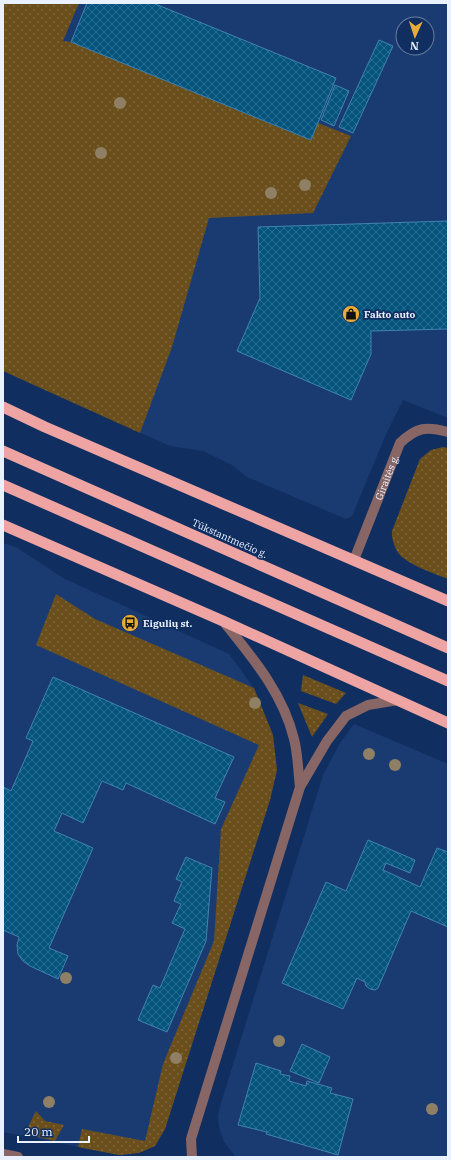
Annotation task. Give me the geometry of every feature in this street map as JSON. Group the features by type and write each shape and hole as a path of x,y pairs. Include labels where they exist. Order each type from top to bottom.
{"highway":[{"path":"3,407 448,601"},
{"name":"Tūkstantmečio g.","path":"3,451 448,648"},
{"path":"3,485 448,681"},
{"path":"3,526 223,621 448,723"}],"street":[{"name":"Giraitės g.","path":"354,560 400,443 419,429 428,428 448,432"},
{"path":"223,621 252,657 273,688 286,713 294,739 300,787"},
{"path":"192,1157 191,1139 300,787 327,741 346,716 368,705 398,700"},
{"path":"3,1154 18,1157"}],"shaded area":[{"path":"3,3 448,3 448,418 403,400 387,432 352,516 346,519 247,477 232,465 203,451 170,446 3,371"},
{"path":"3,3 79,3 63,41 71,42 310,140 318,123 351,136 313,213 209,218 172,347 140,433 3,371"},
{"path":"443,447 448,448 448,579 418,567 402,557 396,549 392,534 420,459 431,450"},
{"path":"3,543 16,547 63,578 229,654 254,688 273,735 277,770 270,800 165,1129 155,1146 139,1153 119,1155 3,1132"},
{"path":"56,594 95,619 254,688 273,735 277,770 270,800 165,1129 155,1146 139,1153 119,1155 78,1147 82,1129 145,1141 163,1064 214,941 221,829 259,745 36,645"},
{"path":"303,675 346,693 336,704 301,691"},
{"path":"298,703 328,714 312,737"},
{"path":"354,724 448,764 448,1157 236,1157 224,1142 219,1127 218,1116 221,1103 323,775 340,743"},
{"path":"36,1111 45,1121 64,1125 55,1141 29,1135 28,1127"}],"building":[{"path":"87,3 153,3 336,78 311,140 71,42"},
{"path":"379,40 393,46 353,133 339,127"},
{"path":"335,85 349,91 334,126 321,120"},
{"name":"Fakto auto","path":"448,221 448,329 371,331 371,354 351,400 237,351 260,298 258,227"},
{"path":"53,677 234,757 215,798 225,802 215,824 126,783 123,790 102,781 83,823 62,813 54,831 93,848 49,948 68,956 58,979 30,966 23,961 18,954 17,945 19,937 3,930 3,787 11,791 33,741 26,738"},
{"path":"368,840 415,860 410,873 386,863 383,870 420,887 437,848 448,852 448,927 411,911 378,988 375,990 370,989 366,986 365,982 357,978 343,1009 282,983 326,882 346,891"},
{"path":"186,857 212,868 206,941 167,1032 138,1020 153,985 160,988 185,929 172,923 181,904 174,901 182,882 176,879"},
{"path":"302,1044 330,1057 319,1083 290,1071"},
{"path":"256,1063 281,1071 280,1074 290,1076 289,1081 306,1086 307,1081 332,1088 330,1093 353,1099 338,1155 266,1134 267,1132 238,1125"}],"place":[{"name":"Fakto auto","path":"351,314"},
{"name":"Eigulių st.","path":"130,623"}]}
